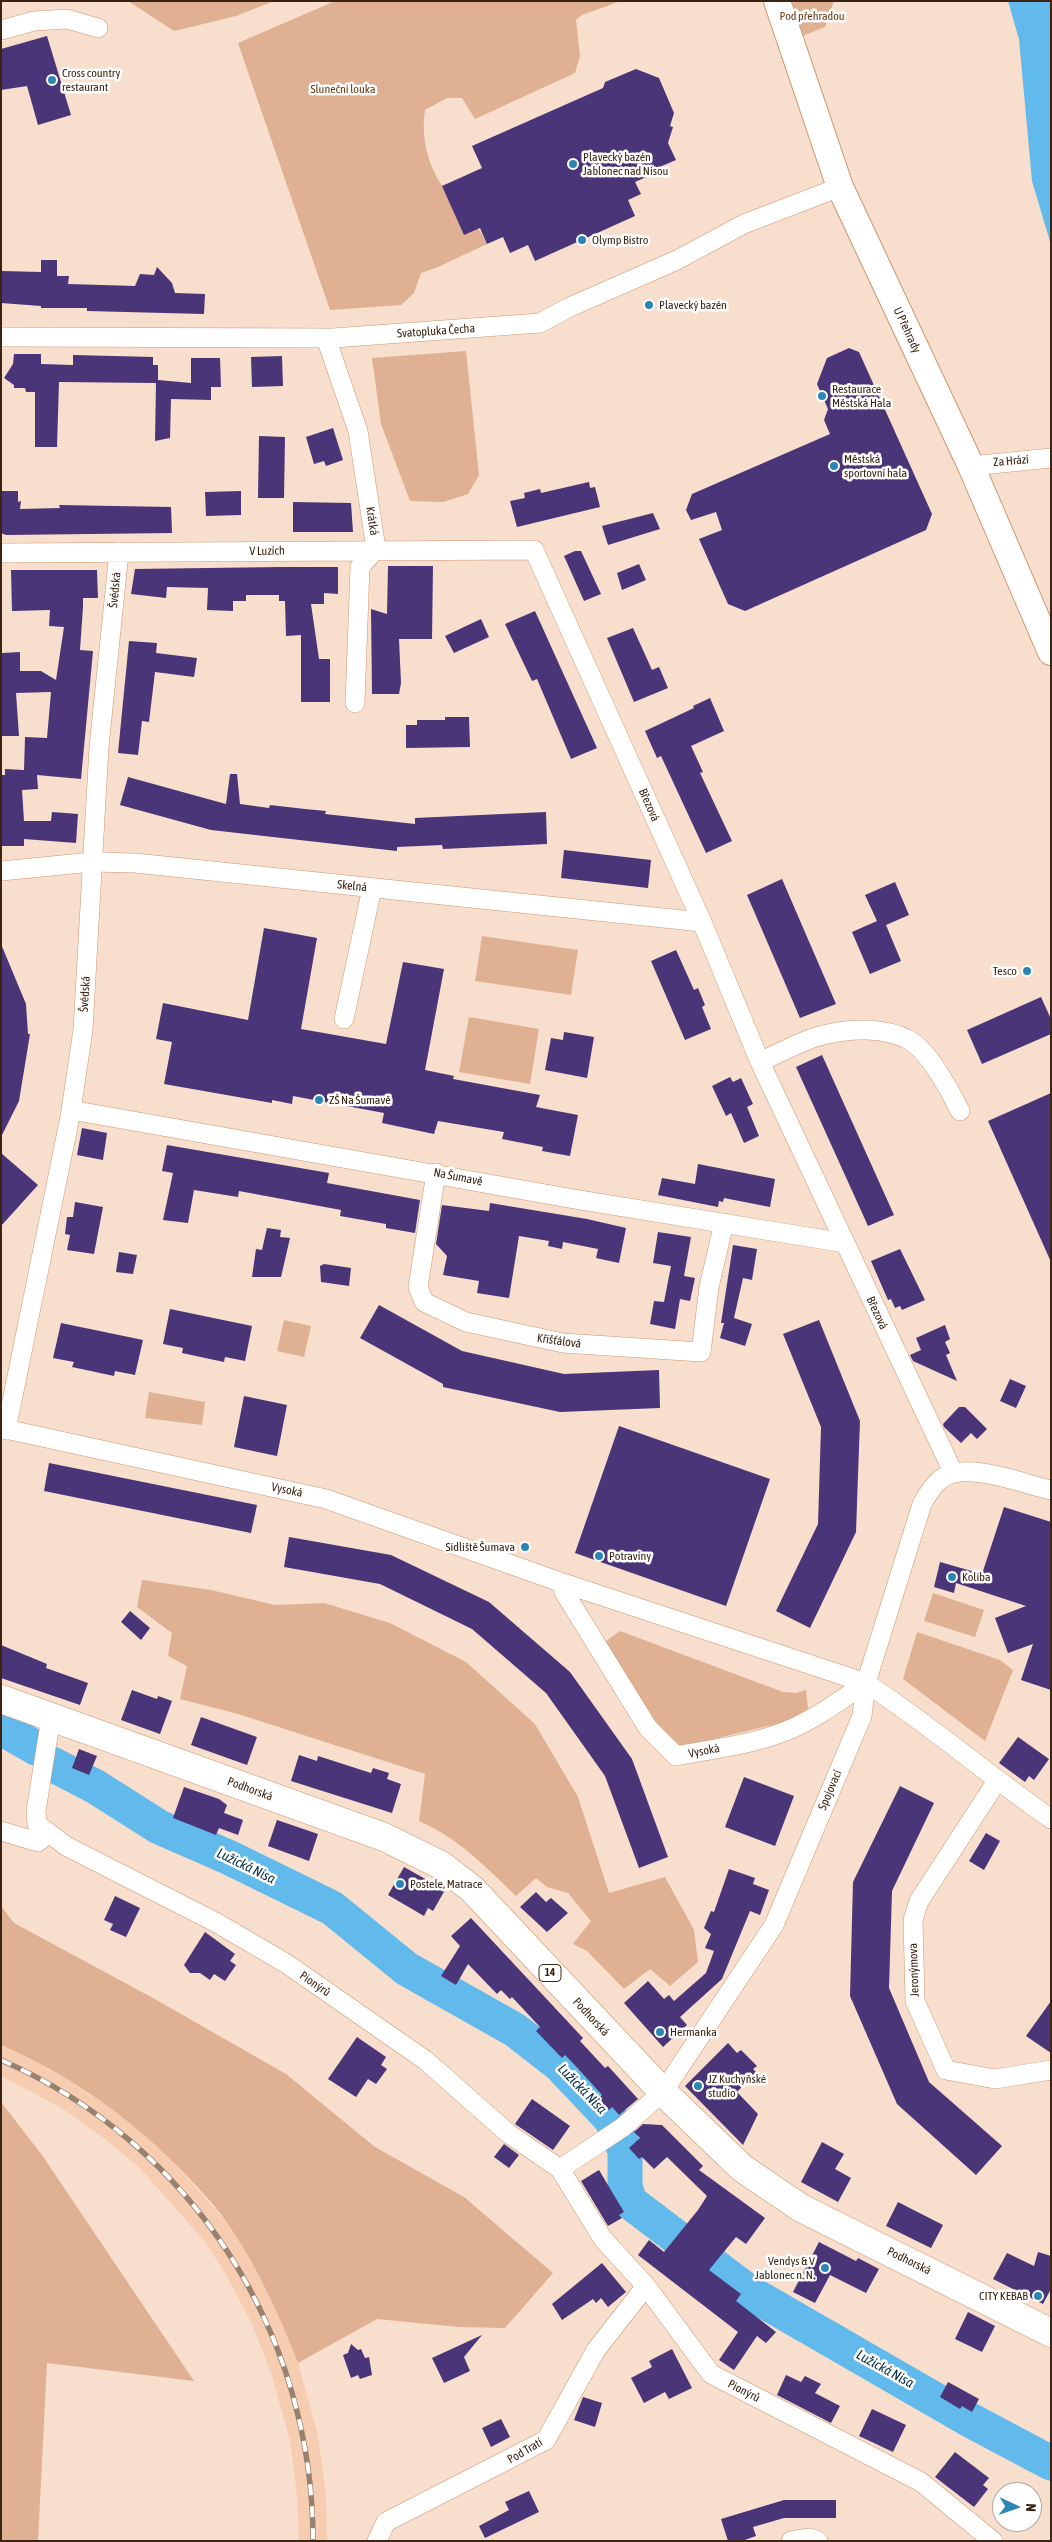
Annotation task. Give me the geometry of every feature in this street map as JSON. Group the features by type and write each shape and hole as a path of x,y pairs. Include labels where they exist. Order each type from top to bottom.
{"main road":[{"name":"Podhorská","path":"1,1699 384,1837 441,1865 472,1889 662,2092 742,2168 802,2208 1051,2333"}],"street":[{"name":"U Přehrady","path":"777,1 840,187 970,466 1051,652"},
{"path":"1,30 34,21 67,19 98,28"},
{"name":"Svatopluka Čecha","path":"1,337 326,338 540,323 570,307 677,260 744,224 840,187"},
{"name":"Krátká","path":"326,338 358,430 376,550 360,566 355,703"},
{"name":"Za Hrází","path":"970,466 1051,458"},
{"name":"V Luzích","path":"1,553 534,550"},
{"name":"Březová","path":"534,550 702,922 760,1062 953,1472"},
{"name":"Švédská","path":"4,1429 71,1110 83,1030 99,747 119,552"},
{"name":"Skelná","path":"1,871 92,862 135,863 702,922"},
{"path":"344,1019 372,888"},
{"path":"760,1062 822,1035 852,1030 881,1031 910,1040 933,1064 960,1111"},
{"name":"Na Šumavě","path":"71,1110 845,1243"},
{"name":"Křišťálová","path":"436,1173 418,1287 424,1302 466,1322 563,1343 701,1352 709,1287 724,1223"},
{"name":"Vysoká","path":"4,1429 326,1499 563,1583 866,1683 905,1708 997,1782 1051,1819"},
{"path":"953,1472 984,1472 1051,1490"},
{"name":"Spojovací","path":"662,2092 774,1925 862,1716 866,1683 922,1504 940,1479 953,1472"},
{"name":"Vysoká","path":"563,1583 564,1592 648,1728 676,1756 750,1742 785,1731 812,1718 866,1683"},
{"name":"Pionýrů","path":"51,1718 36,1811 38,1824 66,1846 218,1923 287,1964 425,2060 510,2134 560,2169 603,2239 646,2286 711,2374 921,2482 993,2541"},
{"name":"Jeronýmova","path":"997,1782 919,1901 913,1920 915,2001 946,2070 995,2079 1051,2070"},
{"path":"1,1831 38,1842 49,1833"},
{"path":"560,2169 617,2131 662,2092"},
{"name":"Pod Tratí","path":"376,2541 386,2522 546,2440 596,2350 646,2286"},
{"path":"791,2541 810,2538 818,2541"}],"shaded area":[{"path":"1,2045 33,2059 75,2082 123,2116 159,2146 229,2225 253,2264 278,2312 298,2363 318,2435 326,2495 327,2541 299,2541 297,2497 290,2440 271,2373 252,2324 228,2278 206,2243 139,2167 105,2139 60,2107 1,2076"}],"green space":[{"path":"128,1 274,1 236,16 174,31"},
{"name":"Sluneční louka","path":"335,1 621,1 582,15 576,20 580,56 575,73 475,119 462,98 447,98 425,110 425,140 429,159 437,178 473,221 487,244 421,273 414,293 401,305 330,310 238,43"},
{"name":"Pod přehradou","path":"792,1 834,1 825,27 802,36"},
{"path":"466,351 479,475 468,494 443,502 410,501 381,424 372,358"},
{"path":"482,936 578,950 571,995 475,981"},
{"path":"469,1017 539,1029 530,1084 459,1072"},
{"path":"284,1320 311,1326 304,1357 277,1351"},
{"path":"149,1392 205,1402 202,1425 145,1418"},
{"path":"142,1580 211,1590 275,1605 324,1603 390,1623 466,1662 535,1724 578,1797 609,1893 665,1877 694,1930 698,1962 670,1986 650,1969 624,1989 587,1951 573,1944 591,1921 568,1893 547,1887 536,1878 516,1896 459,1844 419,1821 425,1774 238,1714 180,1699 187,1666 168,1656 172,1633 137,1607"},
{"path":"933,1593 984,1610 975,1637 924,1621"},
{"path":"620,1631 783,1692 796,1693 806,1690 808,1709 784,1722 681,1747 656,1724 605,1642"},
{"path":"917,1632 1000,1660 1013,1670 985,1741 903,1679"},
{"path":"1,1906 14,1923 153,1998 286,2074 375,2147 464,2197 553,2273 505,2328 459,2327 377,2319 298,2363 276,2310 240,2243 221,2214 189,2178 147,2138 102,2102 53,2071 1,2045"},
{"path":"1,2102 42,2155 194,2381 47,2363 38,2541 1,2541"}],"water":[{"path":"1008,1 1051,1 1051,245 1032,181 1019,39"}],"building":[{"path":"47,36 71,115 38,125 27,86 1,90 1,49"},
{"name":"Plavecký bazén Jablonec nad Nisou","path":"636,69 659,78 674,113 670,126 673,127 668,143 676,160 650,171 651,175 635,182 641,194 628,200 635,216 535,261 528,245 510,253 503,237 487,244 480,228 464,235 442,186 482,168 472,146 603,88 605,82"},
{"path":"41,260 57,260 57,276 69,276 68,284 135,286 140,274 154,275 157,267 172,283 175,293 205,294 204,314 87,311 87,308 41,308 41,306 1,303 1,271 41,272"},
{"name":"Městská sportovní hala","path":"849,348 859,352 932,514 926,530 745,611 728,604 699,539 722,530 716,512 691,520 686,510 692,494 830,434 824,420 828,409 817,384 827,358"},
{"path":"14,354 41,354 41,364 73,365 73,355 153,357 153,365 158,365 158,380 191,383 191,358 220,358 221,387 211,387 211,400 171,399 170,438 155,441 156,383 59,382 57,447 35,447 35,392 26,392 25,388 14,388 14,385 4,378 13,364"},
{"path":"282,356 283,386 252,387 251,357"},
{"path":"333,428 343,460 326,466 324,461 314,464 306,437"},
{"path":"259,436 285,437 284,498 258,498"},
{"path":"589,482 590,488 595,487 600,507 517,527 510,501 525,498 524,493 540,489 541,493"},
{"path":"1,491 18,491 18,502 21,501 20,509 60,508 59,505 171,507 172,533 6,535 1,533"},
{"path":"241,491 241,515 206,516 205,492"},
{"path":"293,502 351,503 353,532 293,532"},
{"path":"653,513 660,529 608,545 602,526"},
{"path":"575,551 581,551 601,594 584,601 564,556"},
{"path":"639,564 646,580 622,590 617,573"},
{"path":"388,566 433,566 432,639 399,639 401,683 399,694 372,694 371,609 387,614"},
{"path":"338,567 338,594 324,593 324,604 311,604 319,659 330,659 330,702 301,702 301,635 286,636 285,601 279,601 279,595 246,595 246,601 233,601 233,611 207,610 208,588 167,587 166,598 131,594 135,569"},
{"path":"11,570 97,570 98,598 83,598 80,650 93,651 81,779 37,775 38,789 22,790 24,821 51,821 52,812 78,814 76,843 24,839 24,846 1,846 1,775 5,775 5,769 24,770 25,737 47,738 51,692 16,693 19,736 1,736 2,653 20,652 20,671 41,671 56,680 64,627 49,626 50,610 12,611"},
{"path":"535,611 597,748 571,759 537,679 532,681 505,624"},
{"path":"481,619 489,637 454,653 445,636"},
{"path":"633,628 652,670 659,667 668,688 634,702 607,638"},
{"path":"129,641 157,643 156,653 197,658 194,677 155,672 149,722 142,721 138,755 118,753"},
{"path":"710,698 724,731 691,746 703,772 700,773 732,841 706,853 661,756 657,758 645,731 694,708 693,706"},
{"path":"445,717 469,717 470,747 406,748 406,725 417,725 417,720 445,720"},
{"path":"230,774 237,774 240,804 269,808 270,805 326,811 325,814 415,824 415,818 546,812 547,844 443,849 442,845 397,847 397,851 211,830 120,805 128,777 226,804"},
{"path":"564,850 651,860 648,888 561,878"},
{"path":"782,879 836,1004 800,1018 747,895"},
{"path":"895,882 909,915 886,925 901,961 870,974 852,932 877,921 865,895"},
{"path":"264,928 317,938 301,1029 386,1044 403,962 444,969 425,1070 454,1076 453,1079 540,1095 536,1107 578,1115 570,1156 542,1151 543,1147 502,1139 504,1132 438,1121 434,1134 382,1123 384,1113 293,1096 292,1104 272,1100 272,1103 164,1084 172,1042 156,1039 163,1003 248,1020"},
{"path":"1,944 26,1004 28,1034 30,1034 19,1101 1,1137"},
{"path":"676,950 694,990 698,988 705,1005 702,1007 711,1029 685,1040 651,961"},
{"path":"1041,997 1051,1019 1051,1034 982,1064 967,1030"},
{"path":"564,1032 594,1037 587,1078 545,1070 551,1038 563,1040"},
{"path":"822,1055 894,1215 868,1226 796,1067"},
{"path":"730,1077 733,1082 741,1078 753,1104 747,1107 759,1136 744,1143 731,1113 726,1116 712,1086"},
{"path":"1051,1093 1051,1262 988,1121"},
{"path":"82,1128 107,1133 103,1160 77,1155"},
{"path":"167,1145 329,1173 327,1183 420,1200 415,1233 386,1228 386,1224 340,1216 341,1210 239,1191 238,1197 194,1190 188,1223 163,1220 173,1173 162,1171"},
{"path":"1,1153 38,1185 1,1226"},
{"path":"698,1164 775,1179 770,1207 724,1198 723,1202 719,1201 718,1207 658,1195 662,1178 695,1184"},
{"path":"75,1202 103,1207 94,1254 67,1250 70,1235 65,1234 67,1217 73,1217"},
{"path":"490,1203 587,1219 626,1228 619,1263 596,1258 598,1249 563,1242 562,1249 548,1246 549,1241 519,1236 509,1298 477,1293 479,1281 443,1275 447,1256 436,1244 442,1205 489,1211"},
{"path":"267,1228 281,1230 280,1237 290,1238 281,1277 252,1277 256,1249 262,1250"},
{"path":"658,1232 691,1237 684,1276 695,1278 690,1301 680,1299 675,1329 650,1324 654,1301 664,1302 671,1266 653,1263"},
{"path":"733,1245 757,1249 752,1280 743,1278 734,1318 752,1324 745,1346 720,1338 724,1323 721,1323"},
{"path":"900,1249 925,1300 902,1310 900,1306 895,1308 891,1299 888,1300 871,1261"},
{"path":"119,1252 137,1255 133,1274 116,1272"},
{"path":"324,1264 351,1268 349,1286 321,1282 320,1266"},
{"path":"379,1305 462,1351 564,1374 659,1370 660,1408 560,1412 443,1387 443,1384 360,1338"},
{"path":"170,1309 252,1326 245,1361 225,1357 224,1362 182,1353 183,1348 163,1344"},
{"path":"819,1320 860,1421 856,1532 810,1628 776,1611 818,1524 821,1427 783,1334"},
{"path":"61,1323 143,1340 135,1375 115,1371 114,1376 72,1367 74,1362 53,1358"},
{"path":"945,1325 950,1339 945,1342 950,1353 946,1355 957,1381 913,1361 910,1355 921,1350 916,1338"},
{"path":"1010,1379 1026,1386 1016,1408 1000,1401"},
{"path":"244,1396 287,1405 277,1456 234,1447"},
{"path":"959,1407 965,1407 987,1429 977,1439 971,1433 961,1443 944,1427 943,1424"},
{"path":"619,1426 770,1479 726,1606 575,1553"},
{"path":"49,1463 257,1505 251,1533 44,1491"},
{"path":"1004,1507 1051,1522 1051,1690 1021,1680 1033,1644 1008,1653 995,1618 1026,1606 956,1583 954,1593 934,1587 940,1562 982,1574"},
{"path":"289,1537 391,1555 489,1602 570,1672 632,1759 668,1857 639,1868 605,1776 546,1693 472,1629 380,1584 284,1567"},
{"path":"130,1611 150,1628 141,1640 121,1622"},
{"path":"1,1645 47,1664 46,1668 88,1683 80,1705 1,1678"},
{"path":"132,1690 157,1699 158,1696 172,1701 160,1734 121,1720"},
{"path":"201,1717 257,1737 247,1765 191,1745"},
{"path":"1018,1737 1049,1759 1034,1780 1029,1776 1025,1782 999,1763"},
{"path":"79,1749 97,1756 89,1775 72,1768"},
{"path":"299,1755 317,1761 318,1756 371,1773 373,1768 389,1773 387,1779 401,1784 392,1813 291,1781"},
{"path":"744,1777 794,1796 775,1846 725,1827"},
{"path":"900,1786 934,1803 892,1891 889,1988 929,2082 1002,2146 976,2175 897,2104 850,1996 853,1882"},
{"path":"184,1787 219,1799 227,1805 224,1813 243,1820 238,1835 219,1828 216,1835 173,1818"},
{"path":"277,1820 318,1834 309,1861 268,1846"},
{"path":"986,1833 1000,1841 984,1870 969,1861"},
{"path":"404,1867 445,1890 433,1911 428,1908 424,1916 388,1895"},
{"path":"729,1869 755,1878 753,1884 769,1890 760,1915 750,1911 722,1979 680,2017 687,2025 663,2047 624,2003 648,1981 664,1999 669,1995 674,2001 706,1973 714,1951 705,1948 711,1934 704,1928 711,1911 714,1912"},
{"path":"536,1892 546,1902 551,1898 568,1913 547,1932 520,1907"},
{"path":"115,1896 140,1908 126,1937 110,1930 113,1924 104,1920"},
{"path":"471,1918 583,2038 580,2041 605,2068 608,2066 638,2099 619,2115 612,2107 609,2110 598,2099 602,2095 572,2062 565,2055 562,2058 536,2031 540,2027 512,1997 510,1999 501,1990 497,1994 468,1964 456,1985 441,1976 460,1946 451,1936"},
{"path":"205,1932 235,1954 230,1961 236,1965 225,1981 214,1974 210,1980 200,1973 190,1973 184,1965"},
{"path":"1051,2001 1051,2053 1026,2036"},
{"path":"357,2037 386,2057 381,2065 387,2069 376,2084 368,2079 356,2097 328,2079"},
{"path":"728,2043 737,2053 741,2050 757,2066 753,2069 756,2072 737,2092 758,2114 743,2145 685,2086"},
{"path":"532,2099 570,2126 553,2150 515,2124"},
{"path":"643,2124 662,2125 703,2166 699,2170 765,2218 746,2244 736,2237 709,2270 741,2294 736,2301 776,2332 766,2343 757,2336 734,2370 719,2360 738,2332 638,2255 649,2240 664,2252 707,2196 667,2157 654,2169 642,2157 639,2159 629,2148 640,2138 634,2132"},
{"path":"822,2142 844,2154 835,2169 851,2178 838,2202 801,2182"},
{"path":"504,2144 519,2155 509,2168 494,2157"},
{"path":"599,2170 624,2212 619,2215 622,2218 608,2226 581,2181"},
{"path":"898,2202 943,2225 931,2248 886,2226"},
{"path":"819,2242 856,2261 858,2258 879,2269 866,2293 830,2275 815,2303 793,2292"},
{"path":"1038,2252 1051,2256 1051,2289 1043,2304 993,2279 1007,2253 1034,2266"},
{"path":"602,2263 626,2292 608,2307 601,2298 596,2303 593,2299 562,2320 552,2304"},
{"path":"968,2312 995,2326 982,2352 955,2339"},
{"path":"482,2335 464,2357 470,2371 444,2383 432,2358"},
{"path":"351,2344 358,2350 361,2349 365,2358 369,2357 372,2375 360,2379 358,2375 351,2378 343,2355 348,2353"},
{"path":"672,2349 692,2388 669,2399 665,2392 644,2403 631,2378 652,2367 649,2361"},
{"path":"786,2375 801,2382 805,2376 821,2384 815,2393 840,2406 831,2423 777,2395"},
{"path":"948,2382 979,2399 972,2412 962,2406 960,2409 940,2397"},
{"path":"583,2397 602,2403 595,2427 574,2420"},
{"path":"872,2409 906,2425 893,2452 859,2436"},
{"path":"501,2419 510,2437 491,2447 482,2428"},
{"path":"955,2452 989,2478 983,2485 988,2489 974,2507 935,2477"},
{"path":"529,2491 539,2512 485,2538 479,2526 509,2510 505,2502"},
{"path":"784,2500 836,2500 836,2518 784,2518 753,2527 756,2536 742,2541 728,2541 721,2519"}],"waterway":[{"name":"Lužická Nisa","path":"1,1728 36,1748"},
{"name":"Lužická Nisa","path":"52,1764 96,1787 159,1827 228,1857 332,1908 407,1969 515,2030 560,2065 611,2119 625,2150 625,2187 630,2202 750,2293 970,2420 1051,2463"}],"railway":[{"path":"1,2060 70,2096 131,2141 184,2194 229,2254 265,2320 291,2390 307,2464 313,2541"}],"place":[{"name":"Cross country restaurant","path":"52,80"},
{"name":"Plavecký bazén Jablonec nad Nisou","path":"573,164"},
{"name":"Olymp Bistro","path":"582,240"},
{"name":"Plavecký bazén","path":"649,305"},
{"name":"Restaurace Městská Hala","path":"822,396"},
{"name":"Městská sportovní hala","path":"834,466"},
{"name":"Tesco","path":"1027,971"},
{"name":"ZŠ Na Šumavě","path":"319,1100"},
{"name":"Sídliště Šumava","path":"525,1547"},
{"name":"Potraviny","path":"599,1556"},
{"name":"Koliba","path":"952,1577"},
{"name":"Postele, Matrace","path":"400,1884"},
{"name":"Hermanka","path":"660,2032"},
{"name":"JZ Kuchyňské studio","path":"698,2086"},
{"name":"Vendys & V Jablonec n. N.","path":"825,2268"},
{"name":"CITY KEBAB","path":"1038,2296"}]}
